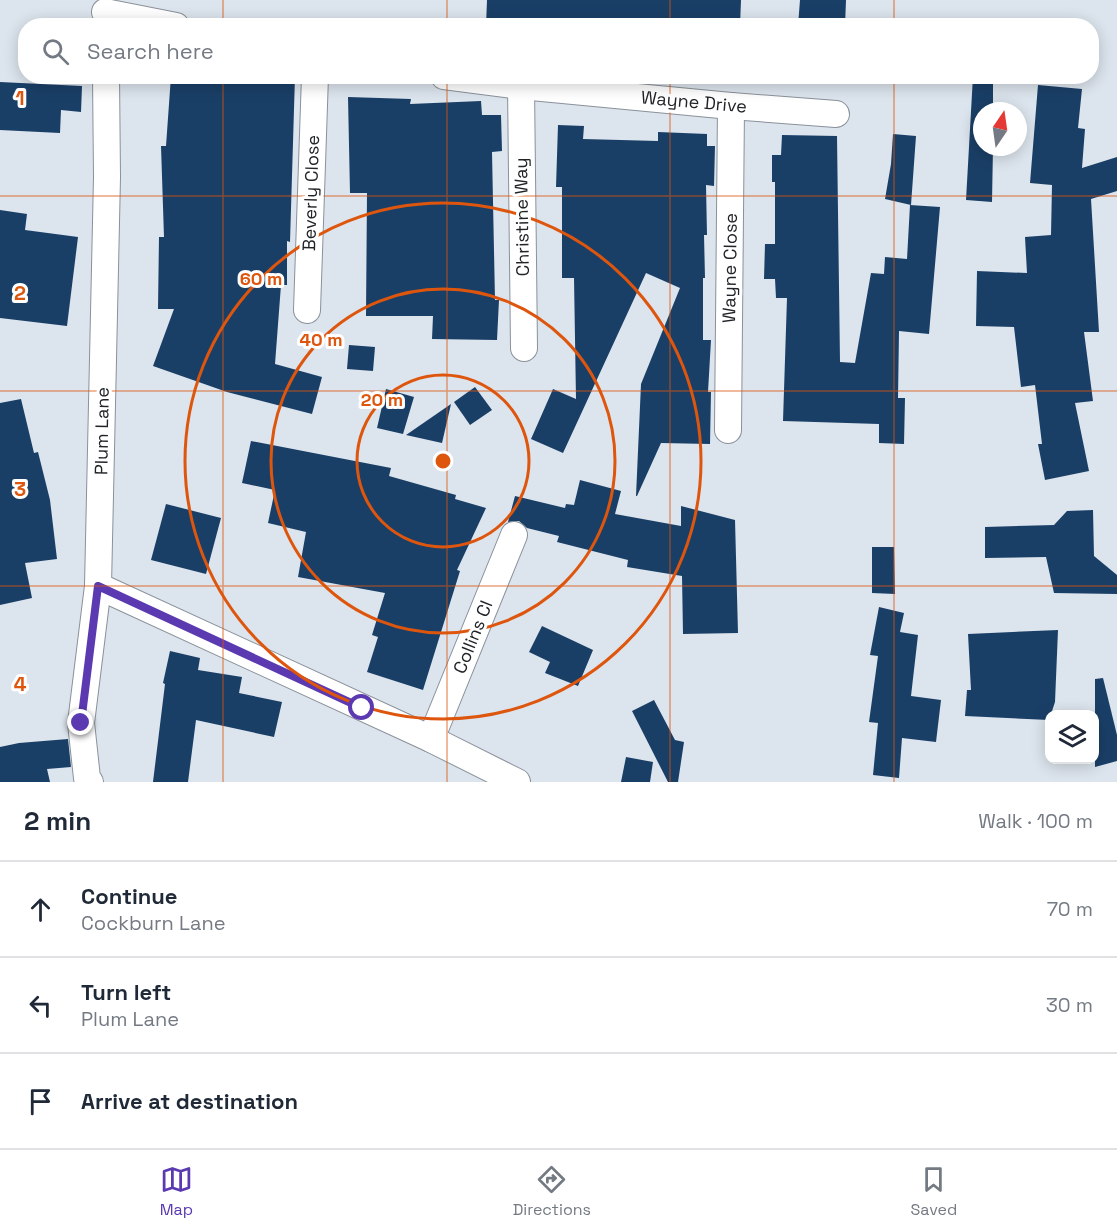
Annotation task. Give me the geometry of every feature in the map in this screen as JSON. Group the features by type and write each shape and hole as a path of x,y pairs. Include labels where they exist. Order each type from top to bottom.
{"street":[{"path":"105,12 135,18"},
{"name":"Plum Lane","path":"90,782 87,778 81,723 98,586 107,177 106,84"},
{"name":"Beverly Close","path":"307,310 315,84"},
{"name":"Wayne Drive","path":"506,84 836,114"},
{"name":"Christine Way","path":"521,86 524,348"},
{"name":"Wayne Close","path":"728,430 731,106"},
{"name":"Collins Cl","path":"431,739 514,535"},
{"path":"98,586 431,739 517,782"}],"building":[{"path":"487,0 741,0 740,18 486,18"},
{"path":"800,0 846,0 845,18 799,18"},
{"path":"0,82 82,86 81,112 61,110 60,133 0,130"},
{"path":"170,84 295,84 287,285 281,285 275,364 322,377 312,414 227,392 153,366 174,309 158,309 159,237 164,237 161,146 166,146"},
{"path":"973,84 993,84 993,102 973,102 973,156 993,156 992,202 966,200"},
{"path":"1038,85 1082,89 1078,128 1085,129 1082,168 1117,157 1117,191 1091,199 1099,332 1084,332 1093,401 1075,403 1089,471 1045,480 1038,444 1042,444 1035,385 1021,387 1014,327 976,326 977,271 1027,273 1025,237 1051,235 1052,185 1030,183"},
{"path":"348,97 411,99 410,104 481,101 482,115 501,115 502,151 492,152 495,300 499,300 497,340 432,339 433,316 366,316 367,193 350,193"},
{"path":"558,125 584,126 583,139 658,141 658,132 707,134 707,146 715,146 714,186 706,185 707,235 704,235 705,278 703,278 703,340 711,340 708,392 711,392 710,444 661,443 637,496 641,384 680,288 646,273 563,453 531,439 553,389 576,399 574,278 562,278 562,187 556,187"},
{"path":"893,134 916,136 911,205 885,199"},
{"path":"782,135 837,136 840,362 855,363 871,273 884,274 885,257 907,259 910,205 940,207 929,334 899,331 898,398 905,398 904,444 879,443 879,424 783,421 787,298 776,298 775,279 764,279 765,244 775,244 775,182 772,182 772,155 781,155"},
{"path":"0,210 27,214 25,230 78,237 67,326 0,318"},
{"path":"349,345 375,347 373,371 347,369"},
{"path":"475,387 492,410 470,425 454,402"},
{"path":"386,389 414,397 403,434 377,428"},
{"path":"21,399 34,453 38,452 50,500 57,559 25,563 32,598 0,605 0,403"},
{"path":"451,404 442,443 406,435"},
{"path":"251,441 391,468 389,476 456,495 455,499 486,508 457,570 460,571 423,690 367,672 378,637 372,635 385,593 298,577 306,532 268,523 275,490 242,483"},
{"path":"580,480 621,491 615,514 681,526 681,506 735,520 738,633 683,634 682,576 627,567 628,560 557,542 559,536 527,528 519,521 508,522 515,496 565,508 566,504 574,505"},
{"path":"166,504 221,518 206,574 151,560"},
{"path":"1093,510 1094,556 1117,575 1117,594 1054,593 1046,557 985,558 985,527 1054,525 1067,511"},
{"path":"872,547 894,547 895,594 872,593"},
{"path":"879,607 904,613 900,632 918,635 911,696 941,700 936,742 902,738 899,778 873,775 878,723 869,722 878,656 870,655"},
{"path":"542,626 593,650 578,686 545,673 550,662 529,652"},
{"path":"1058,630 1055,702 1052,710 1045,710 1045,720 965,716 967,690 971,690 968,634"},
{"path":"170,651 200,658 198,670 242,677 239,693 282,702 274,737 196,720 188,782 153,782 165,684 163,683"},
{"path":"1103,678 1117,735 1117,761 1095,767 1095,764 1099,764 1099,710 1095,710 1095,679"},
{"path":"654,700 675,740 684,742 678,782 668,782 632,711"},
{"path":"68,739 71,767 47,769 50,782 0,782 0,747"},
{"path":"626,757 653,762 650,782 621,782"}],"route":[{"path":"81,723 98,586 362,708"}]}
